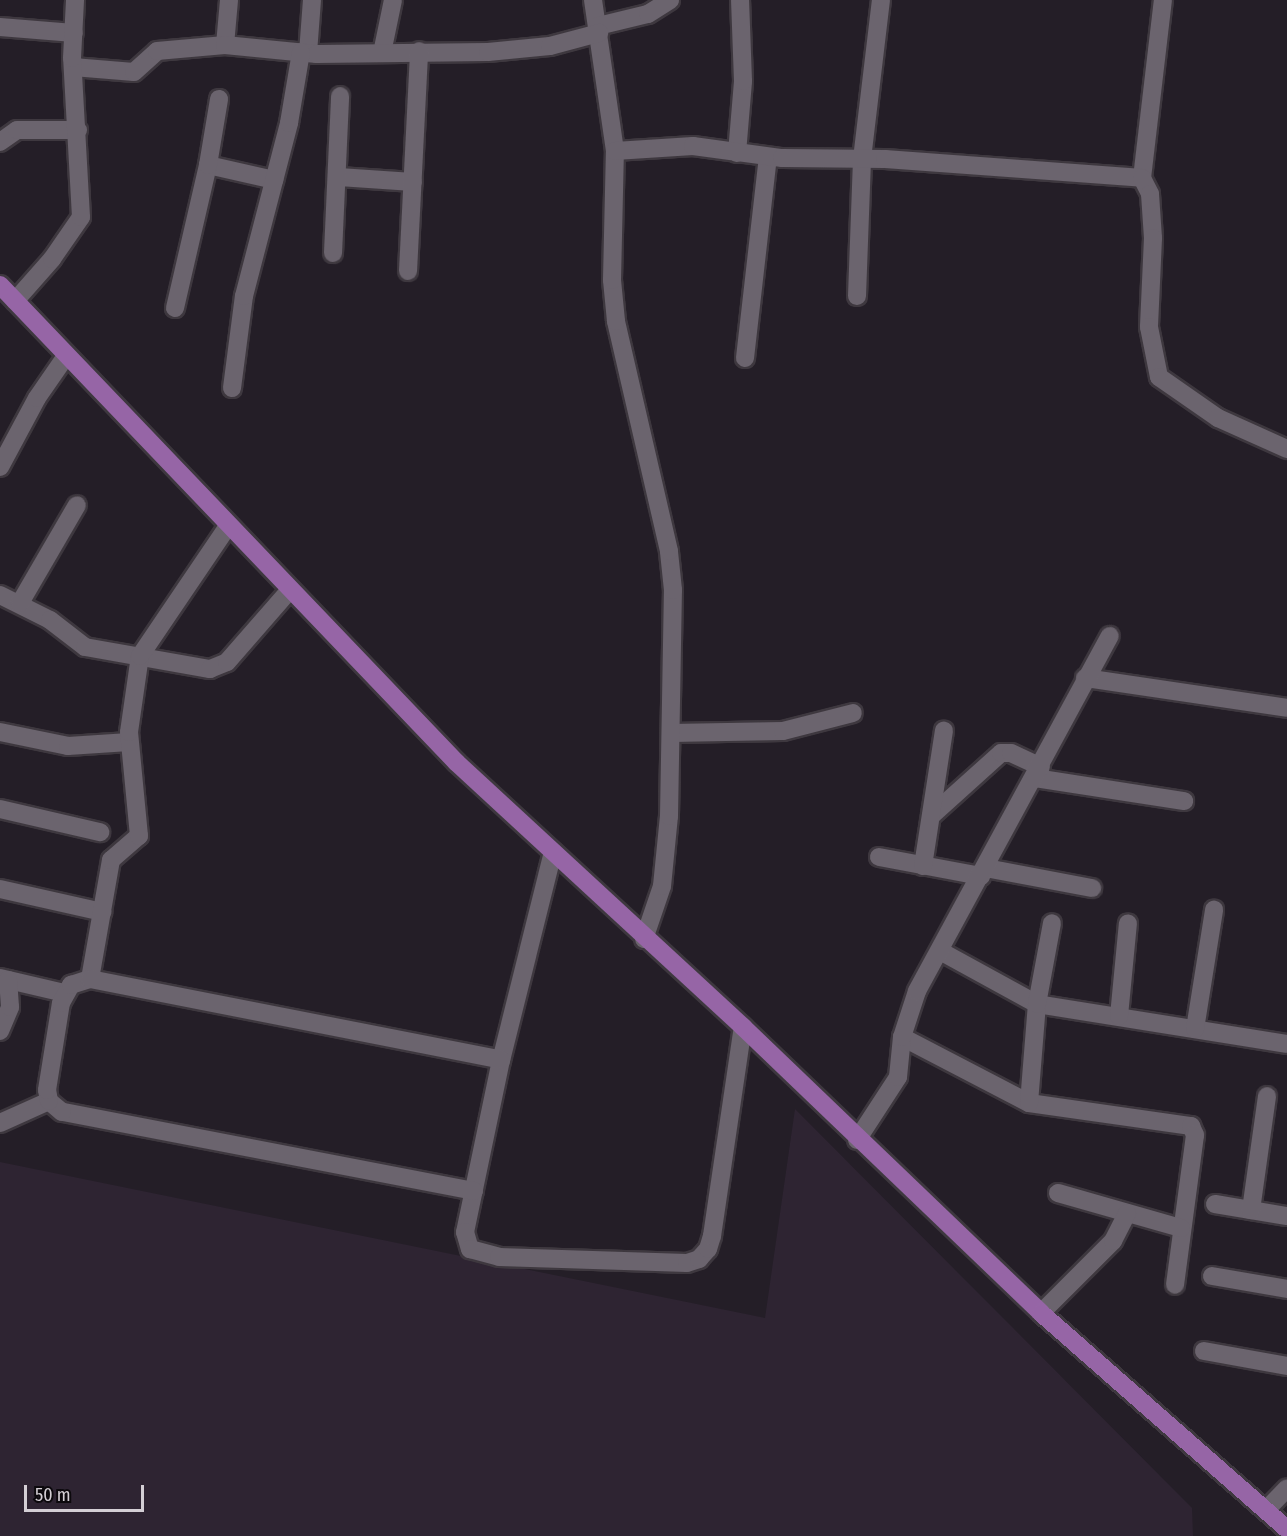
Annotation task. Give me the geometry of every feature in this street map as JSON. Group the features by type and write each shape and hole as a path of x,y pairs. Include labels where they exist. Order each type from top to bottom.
{"main road":[{"path":"5,293 449,755 644,939 743,1027 857,1140 1041,1313 1287,1529"}],"street":[{"path":"5,293 52,259 81,217 73,68 75,0"},
{"path":"225,45 229,0"},
{"path":"232,388 244,296 289,123 312,0"},
{"path":"382,53 393,0"},
{"path":"593,0 615,151 612,279 616,321 672,572 671,733 662,886 644,939"},
{"path":"73,68 134,72 157,51 225,45 304,52 382,53 529,49 648,14 670,0"},
{"path":"737,153 742,81 740,0"},
{"path":"857,296 862,159 881,0"},
{"path":"1163,0 1142,178 1150,194 1153,238 1149,327 1156,370 1165,384 1218,418 1287,449"},
{"path":"0,27 74,33"},
{"path":"408,271 419,51"},
{"path":"333,253 339,177 340,96"},
{"path":"175,308 208,165 219,99"},
{"path":"0,142 17,130 78,130"},
{"path":"615,151 670,145 768,157 862,159 1142,178"},
{"path":"745,358 768,157"},
{"path":"208,165 274,180"},
{"path":"339,177 413,182"},
{"path":"0,467 37,398 66,356"},
{"path":"20,603 77,506"},
{"path":"90,979 113,854 138,836 129,742 140,656 228,526"},
{"path":"0,595 51,620 86,648 210,669 223,665 289,591"},
{"path":"857,1140 898,1077 902,1037 917,991 1038,773 1085,678 1110,636"},
{"path":"1085,678 1287,708"},
{"path":"671,733 783,731 853,713"},
{"path":"923,866 944,731"},
{"path":"0,732 68,746 129,742"},
{"path":"931,816 1001,753 1011,753 1038,773 1184,801"},
{"path":"0,810 100,831"},
{"path":"553,852 501,1060 465,1232 470,1250 478,1254 687,1263 699,1259 708,1249 712,1236 743,1027"},
{"path":"879,857 923,866 984,872 1092,888"},
{"path":"0,889 102,912"},
{"path":"1195,1029 1214,910"},
{"path":"1029,1103 1037,1004 1052,923"},
{"path":"1119,1016 1128,923"},
{"path":"940,951 1037,1004 1287,1044"},
{"path":"0,1031 10,1007 4,979 64,993"},
{"path":"474,1191 62,1112 49,1101 47,1090 64,993 79,981 90,979 501,1060"},
{"path":"902,1037 1029,1103 1191,1126 1195,1135 1175,1285"},
{"path":"1251,1210 1267,1096"},
{"path":"0,1123 49,1101"},
{"path":"1058,1193 1181,1228"},
{"path":"1215,1204 1287,1216"},
{"path":"1041,1313 1113,1241 1127,1213"},
{"path":"1212,1276 1287,1289"},
{"path":"1204,1351 1287,1366"},
{"path":"1266,1510 1287,1488"}],"shaded area":[{"path":"795,1109 1192,1508 1193,1536 0,1536 0,1162 765,1318"}]}
